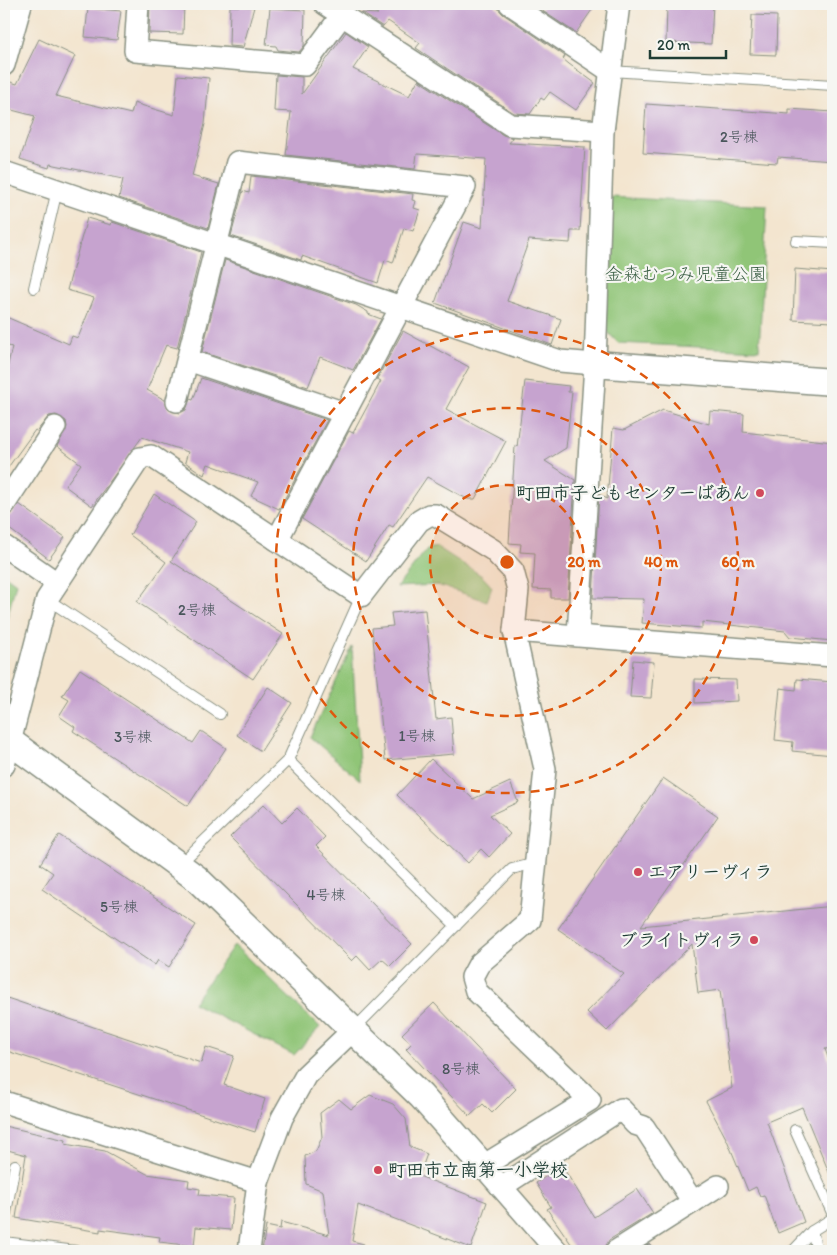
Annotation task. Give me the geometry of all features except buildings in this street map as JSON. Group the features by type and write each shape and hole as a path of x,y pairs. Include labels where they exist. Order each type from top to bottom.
{"street":[{"path":"4,65 21,4"},
{"path":"138,4 135,51 305,65 334,9 510,125 603,131"},
{"path":"510,4 610,71"},
{"path":"578,634 595,364 603,131 619,4"},
{"path":"177,400 237,162 465,187 277,540"},
{"path":"4,172 560,361 833,382"},
{"path":"188,360 345,413"},
{"path":"4,505 55,427"},
{"path":"483,1166 590,1100 476,991 472,978 479,964 530,920 536,863 545,769 514,630 518,590 513,570 493,550 436,515 429,515 419,521 361,596 151,456 140,458 52,591 6,748 196,878 421,1096 557,1251"},
{"path":"4,546 52,591"},
{"path":"514,630 833,656"},
{"path":"249,1251 258,1182 282,1118 306,1075 352,1031"},
{"path":"4,1102 258,1182"},
{"path":"501,1187 621,1109 635,1124 644,1127 693,1202"},
{"path":"616,1251 718,1186"}],"lane":[{"path":"610,71 833,85"},
{"path":"34,288 57,190"},
{"path":"796,240 833,243"},
{"path":"52,591 220,714"},
{"path":"179,866 288,760 361,596"},
{"path":"288,760 456,926"},
{"path":"352,1031 512,869 536,863"},
{"path":"793,1251 812,1231 833,1217 795,1130"},
{"path":"4,1223 15,1165"},
{"path":"812,1231 818,1251"},
{"path":"4,1242 76,1251"}],"green space":[{"name":"金森むつみ児童公園","path":"611,197 767,206 759,350 618,343 605,329"},
{"path":"437,547 482,576 492,587 487,601 437,585 397,587 427,549"},
{"path":"4,574 16,583 4,630"},
{"path":"352,647 360,780 310,737"},
{"path":"234,945 320,1027 294,1055 193,1003"}],"place":[{"name":"町田市子どもセンターばあん","path":"760,493"},
{"name":"エアリーヴィラ","path":"638,872"},
{"name":"ブライトヴィラ","path":"754,940"},
{"name":"町田市立南第一小学校","path":"378,1170"}]}
